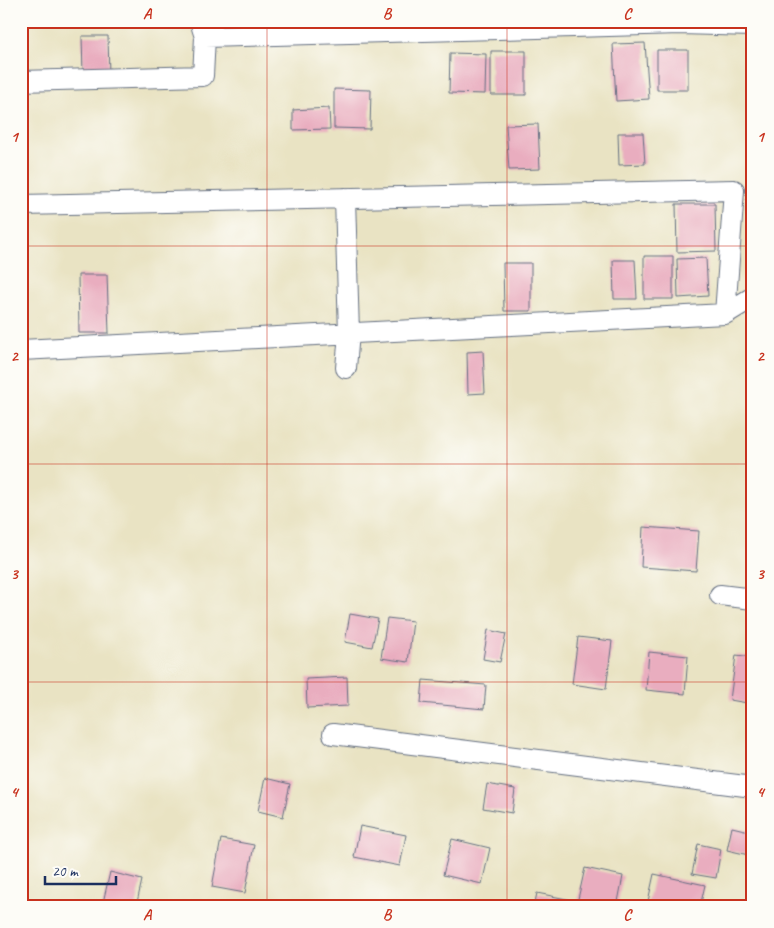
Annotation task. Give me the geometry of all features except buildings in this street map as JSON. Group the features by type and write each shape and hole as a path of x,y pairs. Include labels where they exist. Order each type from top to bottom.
{"street":[{"path":"21,81 203,76 202,29 680,24 753,26"},
{"path":"21,205 734,190 725,314"},
{"path":"345,198 349,333 346,368"},
{"path":"21,350 725,314 753,297"},
{"path":"720,595 753,599"},
{"path":"333,734 753,787"}]}
